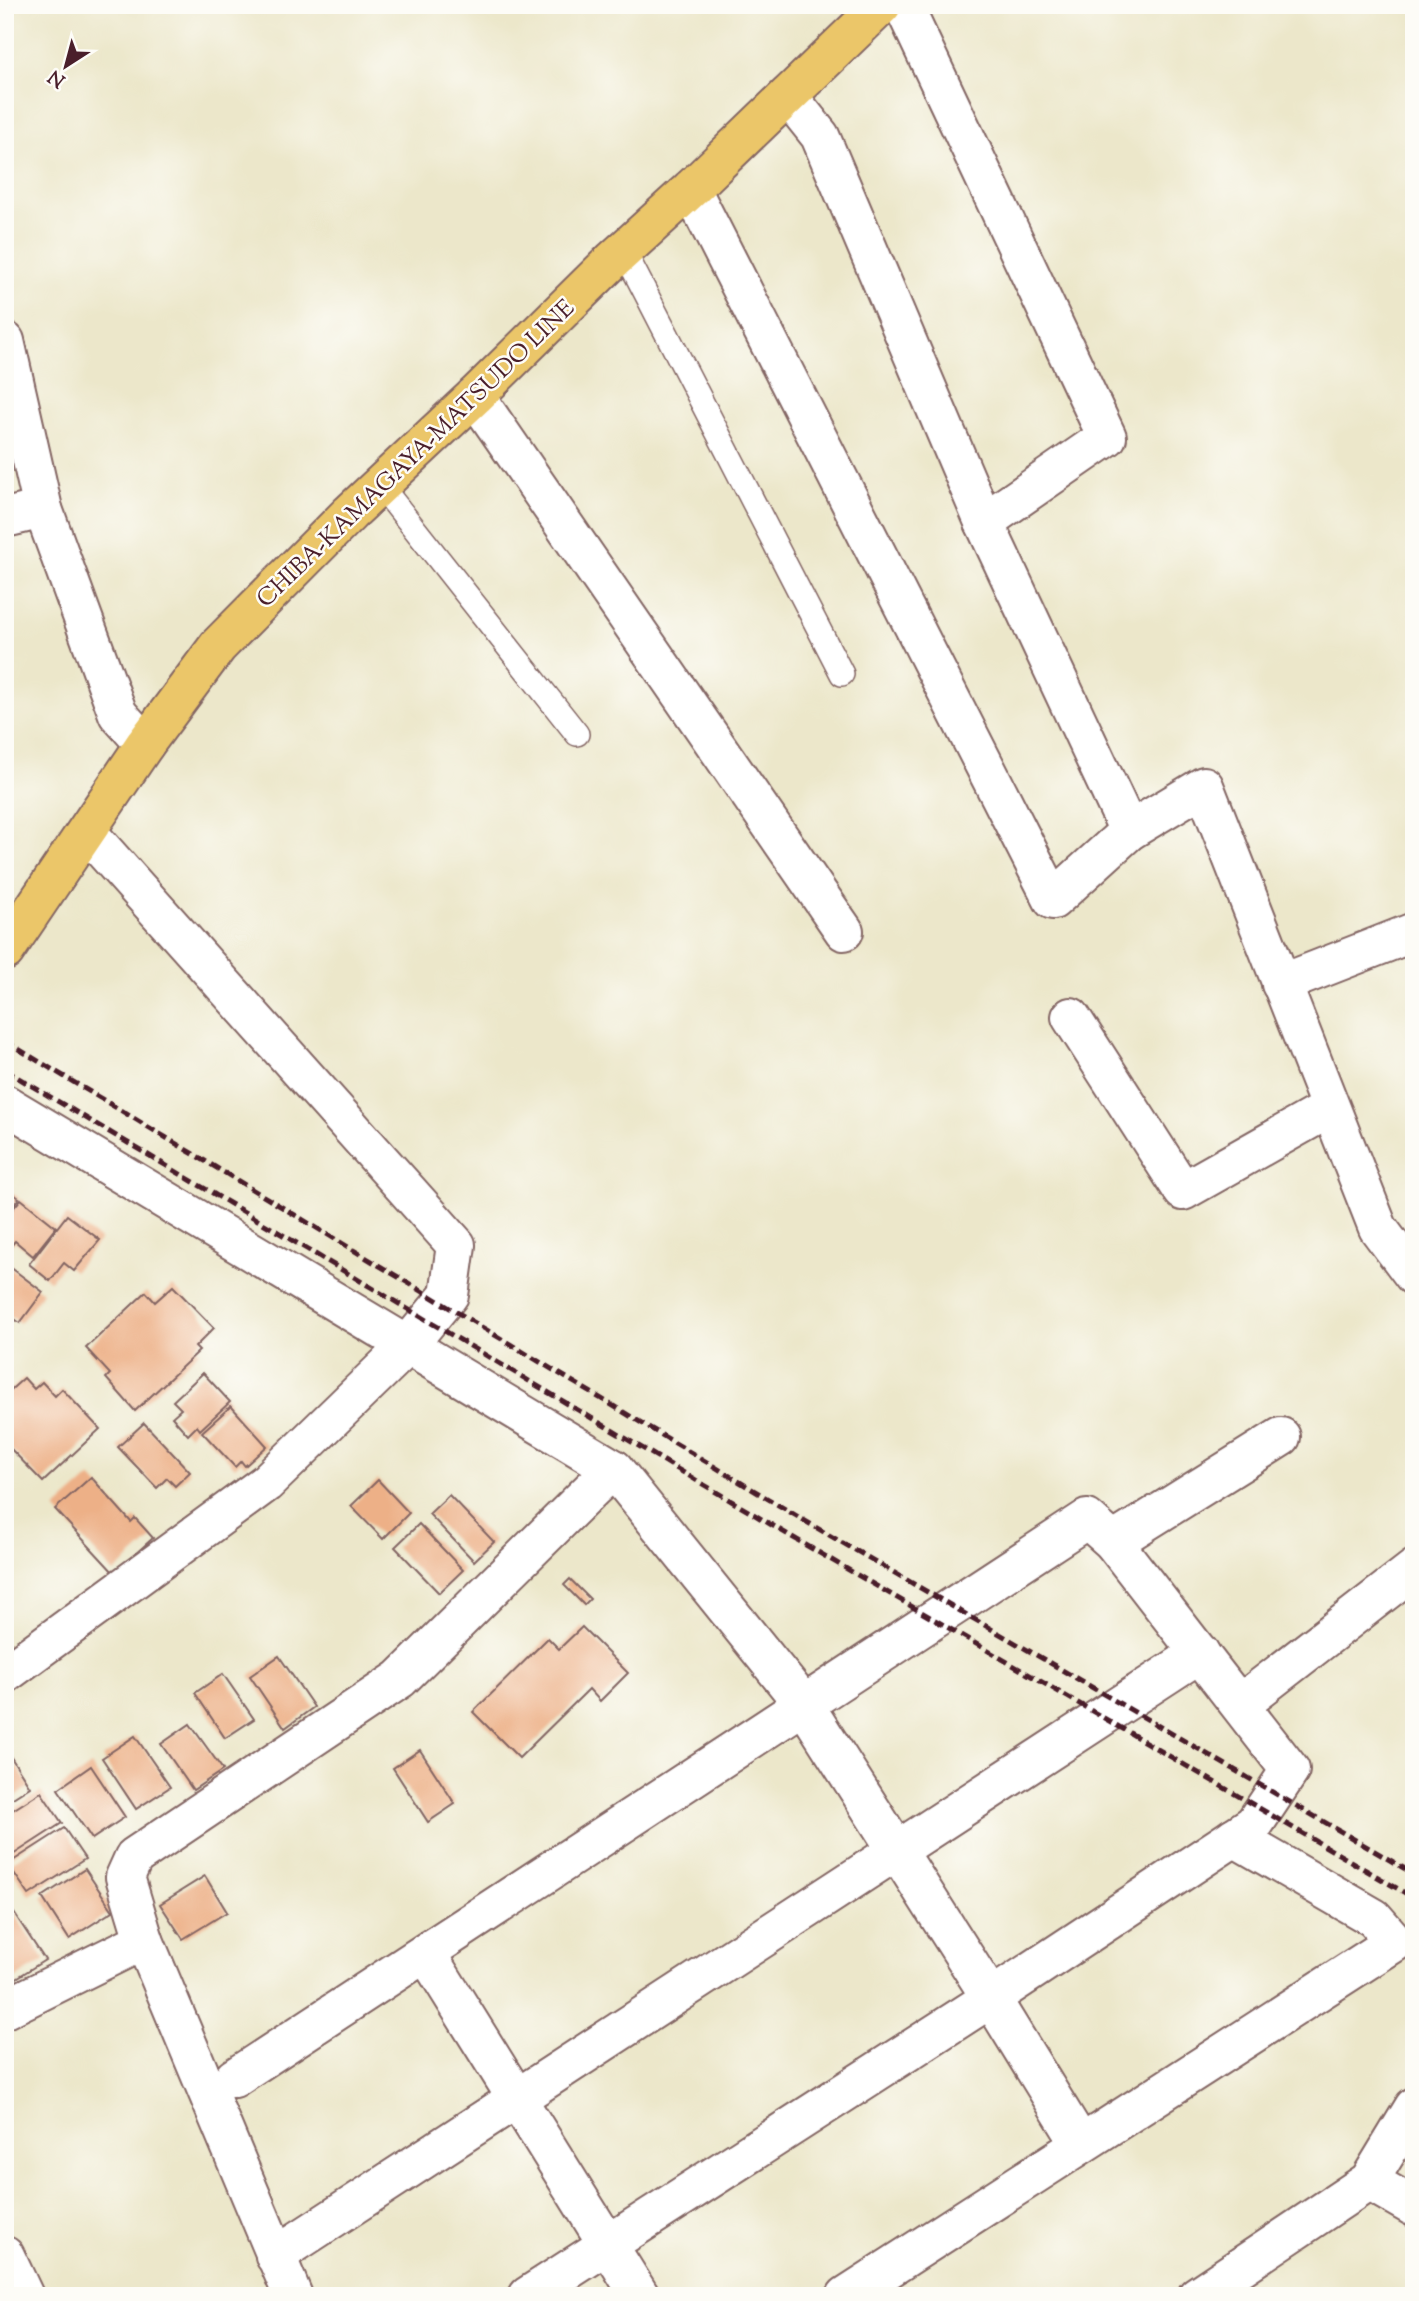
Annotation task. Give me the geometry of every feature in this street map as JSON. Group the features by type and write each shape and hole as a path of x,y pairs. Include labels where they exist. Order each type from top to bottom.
{"main road":[{"name":"CHIBA-KAMAGAYA-MATSUDO LINE","path":"5,951 145,744 218,646 380,485 882,5"}],"street":[{"path":"903,5 1107,437 984,522"},
{"path":"789,96 821,136 984,522 1129,831"},
{"path":"691,189 1053,900 1129,831 1204,786 1378,1228 1414,1276"},
{"path":"5,341 43,509 118,715 145,744"},
{"path":"475,396 844,931"},
{"path":"5,518 43,509"},
{"path":"5,1674 266,1483 408,1345 449,1294 456,1245 87,832"},
{"path":"1281,984 1414,932"},
{"path":"1071,1017 1183,1191 1330,1108"},
{"path":"5,1104 614,1469 805,1706 1080,2143"},
{"path":"1113,1542 1280,1437"},
{"path":"292,2296 144,1940 125,1877 134,1857 400,1679 614,1469"},
{"path":"234,2078 1087,1520 1113,1542 1290,1770 1254,1824 528,2296"},
{"path":"1240,1704 1414,1569"},
{"path":"275,2256 516,2096 1200,1653"},
{"path":"846,2296 1395,1942 1374,1918 1234,1837"},
{"path":"5,2009 144,1940"},
{"path":"426,1953 640,2296"},
{"path":"1217,2291 1369,2181 1414,2107"},
{"path":"1369,2181 1414,2207"},
{"path":"5,2256 24,2296"}],"lane":[{"path":"624,251 842,674"},
{"path":"380,485 577,734"}],"building":[{"path":"5,1188 19,1198 5,1216"},
{"path":"21,1199 56,1227 33,1256 15,1241 5,1253 5,1218"},
{"path":"67,1215 100,1240 74,1271 64,1263 50,1281 29,1264"},
{"path":"10,1267 43,1292 20,1323 5,1312 5,1274"},
{"path":"173,1286 214,1328 195,1347 199,1351 135,1411 106,1378 110,1374 86,1348 146,1292 155,1302"},
{"path":"203,1373 230,1402 200,1430 197,1426 188,1435 172,1417 181,1409 173,1401"},
{"path":"24,1378 34,1389 42,1382 55,1396 62,1389 100,1429 43,1482 5,1443 5,1395"},
{"path":"231,1406 267,1446 245,1466 241,1461 235,1467 202,1432"},
{"path":"144,1423 190,1472 175,1486 167,1478 157,1488 118,1447"},
{"path":"91,1477 131,1522 135,1518 153,1538 114,1573 55,1509"},
{"path":"378,1480 409,1513 383,1539 351,1506"},
{"path":"449,1495 494,1542 474,1561 429,1514"},
{"path":"419,1524 463,1570 439,1593 395,1547"},
{"path":"570,1579 590,1599 584,1605 564,1585"},
{"path":"582,1627 628,1673 600,1701 589,1689 519,1758 473,1712 548,1638 559,1649"},
{"path":"279,1656 314,1707 285,1728 250,1676"},
{"path":"223,1674 254,1719 225,1738 195,1693"},
{"path":"190,1724 223,1770 193,1790 161,1744"},
{"path":"135,1736 170,1787 136,1809 102,1758"},
{"path":"5,1748 30,1787 5,1803"},
{"path":"420,1750 455,1804 428,1822 393,1768"},
{"path":"91,1766 125,1817 92,1839 58,1789"},
{"path":"41,1792 62,1823 5,1860 5,1815"},
{"path":"64,1828 85,1859 29,1895 8,1864"},
{"path":"85,1869 113,1911 69,1939 42,1897"},
{"path":"205,1876 227,1912 183,1939 160,1904"},
{"path":"14,1913 45,1960 7,1984 5,1919"}],"railway":[{"path":"5,1041 805,1521 1414,1874"},
{"path":"5,1070 792,1537 1414,1898"}]}
